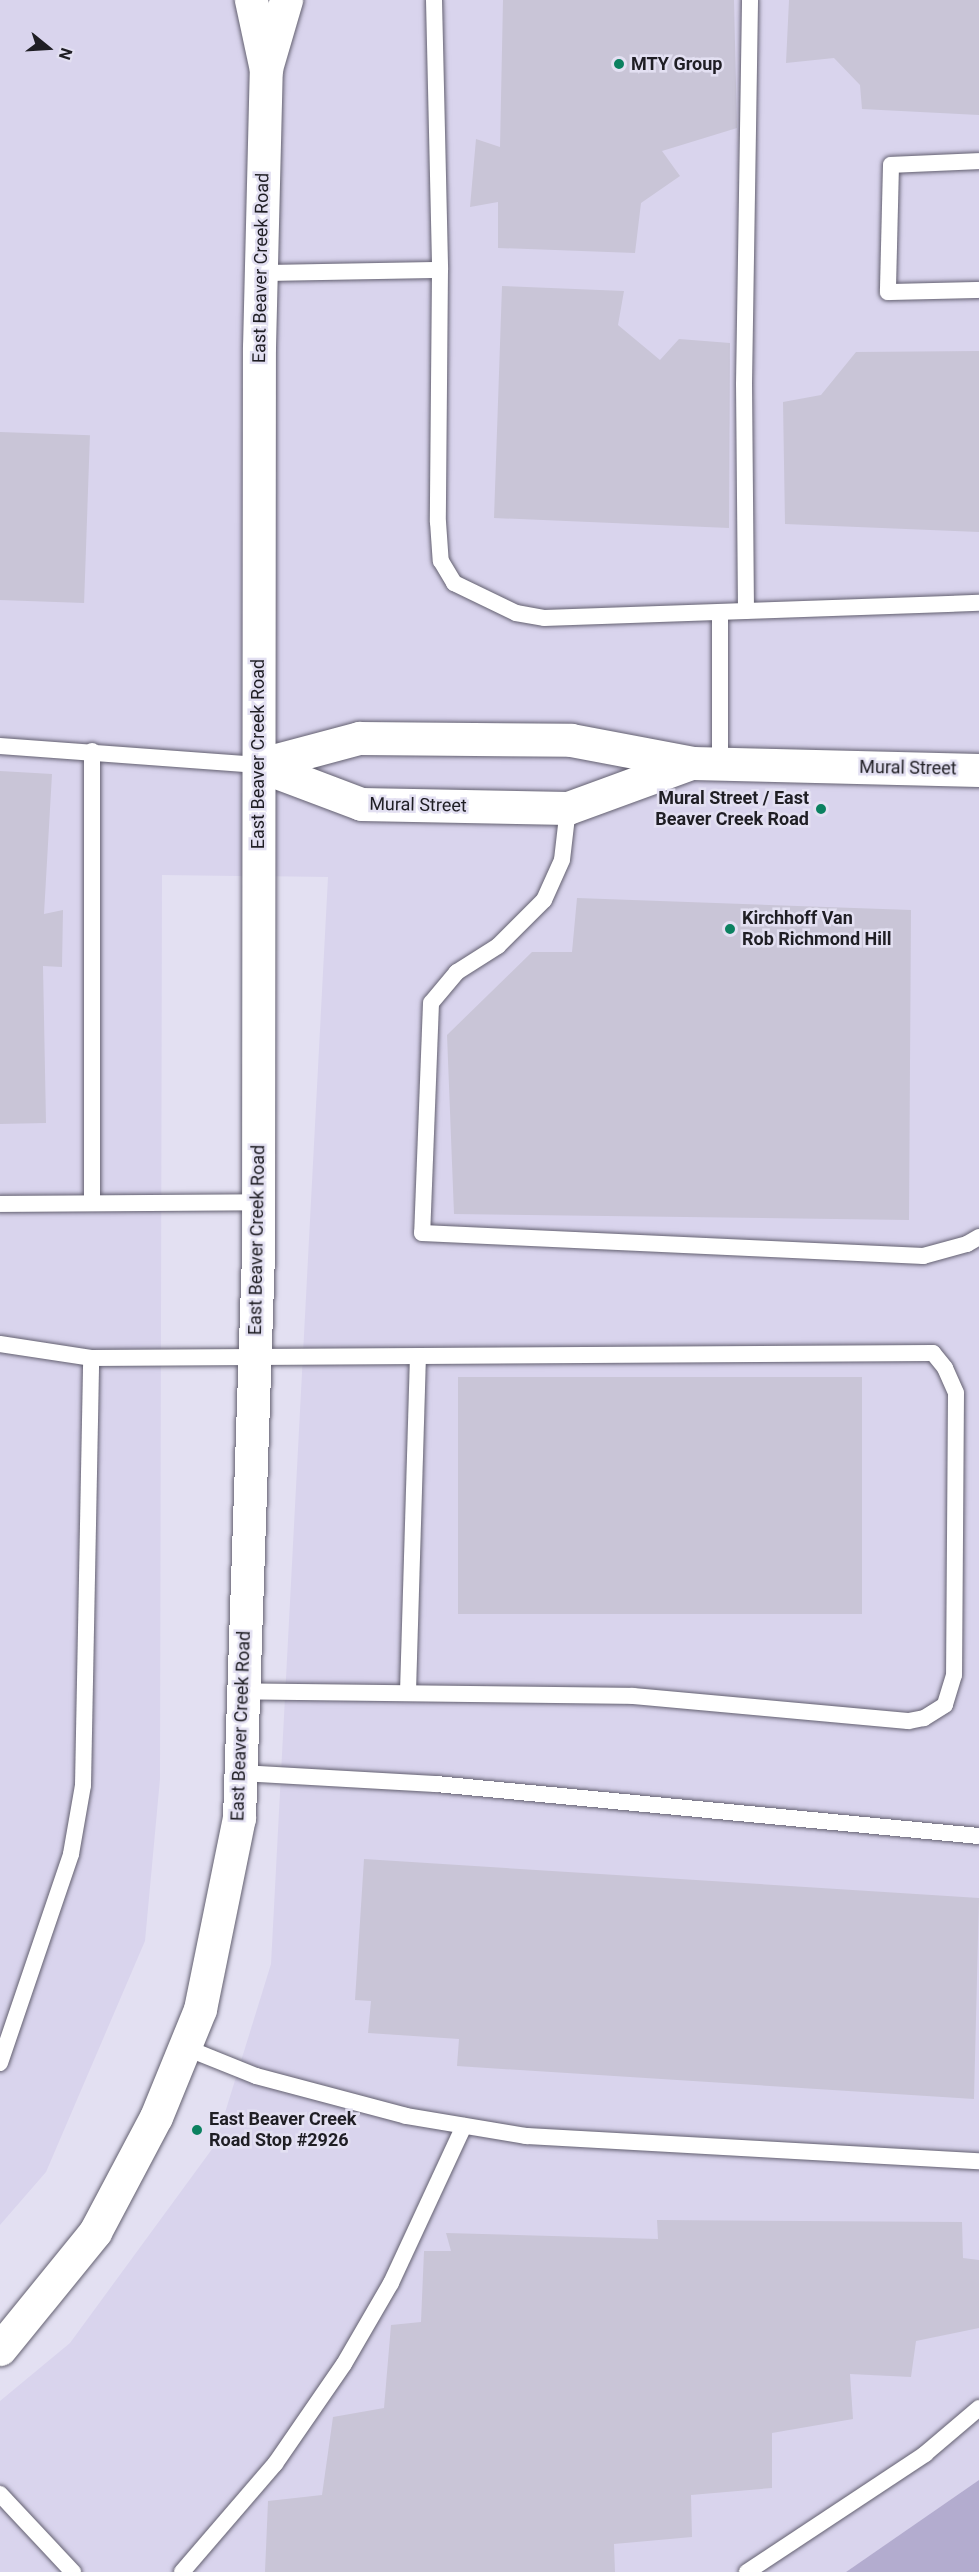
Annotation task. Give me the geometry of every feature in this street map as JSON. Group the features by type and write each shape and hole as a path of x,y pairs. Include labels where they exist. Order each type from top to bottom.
{"street":[{"name":"East Beaver Creek Road","path":"0,2349 95,2232 156,2117 200,2009 224,1902 238,1818 255,1356 258,1202 261,273 266,70 251,0"},
{"name":"East Beaver Creek Road","path":"266,70 286,0"},
{"name":"Mural Street","path":"258,765 359,738 571,740 706,763 979,770"},
{"name":"Mural Street","path":"258,765 361,804 568,808 706,763"}],"lane":[{"path":"434,0 440,270 438,522 441,561 454,583 530,617 979,603"},
{"path":"746,611 744,384 750,0"},
{"path":"979,160 891,165 888,292 979,290"},
{"path":"261,273 440,270"},
{"path":"706,763 720,612"},
{"path":"0,746 258,765"},
{"path":"92,751 92,1203"},
{"path":"568,808 562,860 544,900 498,946 456,972 431,1003 422,1233 923,1256 967,1244 979,1237"},
{"path":"0,1204 258,1202"},
{"path":"0,1344 91,1358 933,1353 956,1393 954,1675 945,1705 908,1721 633,1696 243,1691"},
{"path":"408,1692 418,1356"},
{"path":"0,2063 71,1854 83,1785 91,1358"},
{"path":"240,1773 436,1784 979,1836"},
{"path":"184,2047 255,2076 406,2116 526,2136 979,2161"},
{"path":"182,2572 275,2464 344,2364 391,2283 464,2126"},
{"path":"747,2572 926,2454 979,2408"},
{"path":"0,2494 73,2572"}],"shaded area":[{"path":"0,0 979,0 979,2480 846,2572 0,2572 0,2401 70,2343 215,2145 271,1964 328,877 162,875 160,1779 145,1941 46,2172 0,2225"},
{"path":"979,2480 979,2572 846,2572"}],"building":[{"name":"MTY Group","path":"503,0 734,0 737,128 662,151 680,176 641,203 635,253 498,248 498,202 470,207 476,139 500,147"},
{"path":"789,0 979,0 979,115 862,109 860,85 834,58 786,63"},
{"path":"502,286 624,291 618,325 660,360 679,339 730,343 729,528 494,518"},
{"path":"979,351 979,532 785,524 783,402 821,395 856,352"},
{"path":"0,432 90,435 84,603 0,600"},
{"path":"0,771 52,774 44,914 63,910 62,967 43,966 46,1123 0,1124"},
{"path":"577,898 911,910 909,1220 454,1214 447,1035 532,952 572,952"},
{"path":"458,1377 862,1377 862,1614 458,1614"},
{"path":"364,1859 979,1898 974,2099 457,2066 459,2039 368,2033 371,2001 355,2000"},
{"path":"657,2220 962,2222 963,2258 979,2260 979,2328 916,2341 911,2377 850,2374 853,2419 772,2433 772,2488 691,2495 692,2537 614,2544 615,2572 265,2572 268,2501 322,2495 333,2417 384,2408 391,2325 421,2322 424,2251 451,2251 446,2233 658,2239"}],"place":[{"name":"MTY Group","path":"619,64"},
{"name":"Mural Street / East Beaver Creek Road","path":"821,809"},
{"name":"Kirchhoff Van Rob Richmond Hill","path":"730,929"},
{"name":"East Beaver Creek Road Stop #2926","path":"197,2130"}]}
